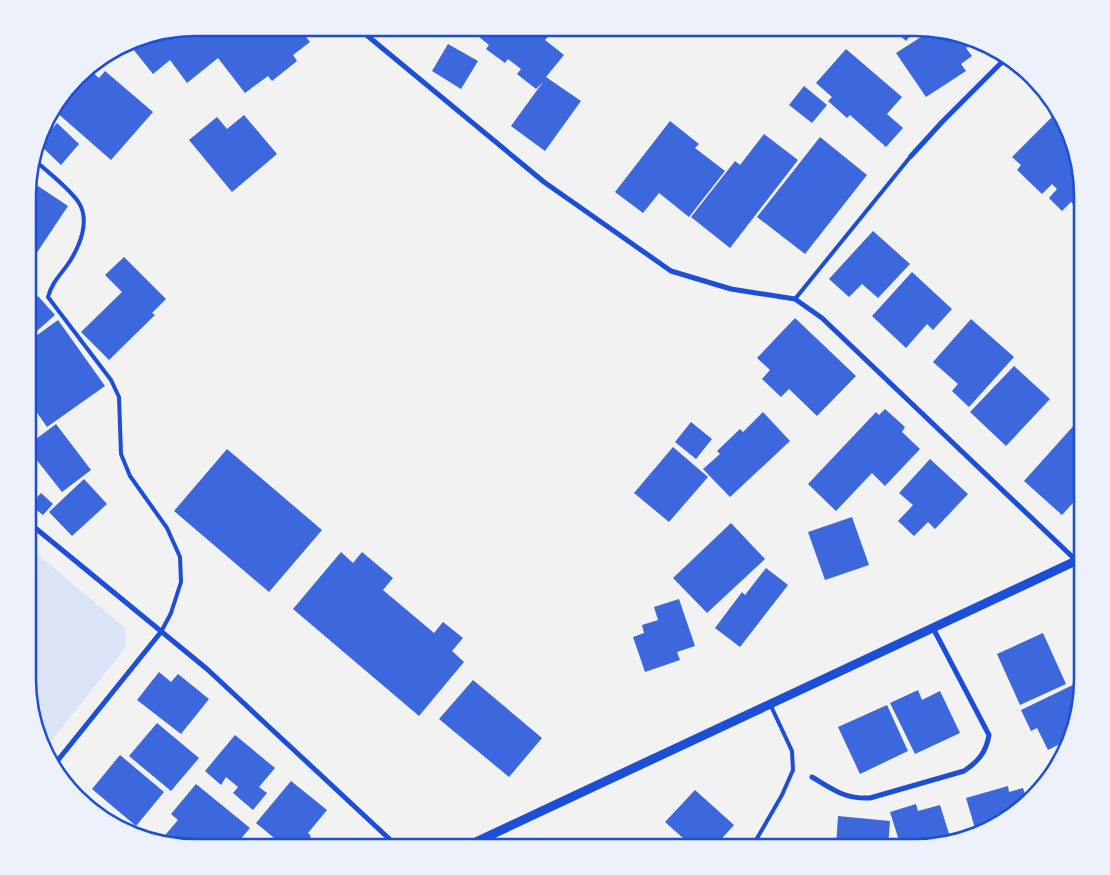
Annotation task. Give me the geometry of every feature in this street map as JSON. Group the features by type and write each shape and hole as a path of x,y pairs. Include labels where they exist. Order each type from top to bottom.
{"street":[{"path":"368,36 544,182 671,270 731,289 795,300 822,318 1073,555"},
{"path":"911,156 1001,63"},
{"path":"37,529 207,669 389,838"},
{"path":"483,838 1073,564"},
{"path":"812,777 844,796 870,798 964,771 975,764 986,749 989,735 933,628"},
{"path":"59,759 161,632"}],"lane":[{"path":"795,300 911,156"},
{"path":"39,164 79,204 84,224 77,250 65,269 51,285 48,297 111,380 119,396 121,454 130,476 168,528 180,557 181,582 171,613 161,632"},
{"path":"757,839 782,796 793,770 792,751 770,704"}],"shaded area":[{"path":"37,553 125,628 126,647 50,743 39,710 37,689"}],"building":[{"path":"197,36 305,36 310,42 293,55 297,61 272,81 268,76 245,93 218,58 187,83 170,60 153,74 134,50 155,42"},
{"path":"478,36 548,36 545,40 564,55 546,77 581,101 545,151 511,126 543,82 536,89 517,74 521,69 508,59 505,63 486,49 489,45"},
{"path":"901,37 909,37 906,41"},
{"path":"924,37 969,46 966,48 972,56 961,64 966,71 926,97 896,53"},
{"path":"448,44 478,61 461,89 432,71"},
{"path":"846,49 902,97 887,114 903,128 886,147 850,115 847,118 828,101 832,97 816,83"},
{"path":"105,71 153,112 111,160 59,115 69,99 83,83 94,74 99,78"},
{"path":"804,86 827,105 812,123 789,105"},
{"path":"244,115 277,154 232,192 189,140 217,117 227,129"},
{"path":"1052,117 1062,135 1071,165 1074,205 1071,202 1062,211 1049,198 1057,189 1052,184 1042,194 1017,170 1021,165 1012,157"},
{"path":"670,121 699,144 695,148 725,171 689,217 659,193 643,213 615,192"},
{"path":"57,123 79,144 61,165 44,149 52,129"},
{"path":"764,134 798,160 730,248 691,217 735,161 740,165"},
{"path":"820,137 867,175 805,254 757,217"},
{"path":"37,185 68,206 36,254"},
{"path":"873,231 910,264 878,298 862,284 849,297 829,279"},
{"path":"124,257 166,299 152,313 155,315 109,360 81,332 122,292 105,275"},
{"path":"912,272 952,309 933,330 927,324 906,348 872,316"},
{"path":"38,296 55,315 36,332 36,298"},
{"path":"795,318 856,376 817,416 789,389 781,397 762,379 770,370 757,358"},
{"path":"971,319 1014,357 969,407 952,391 958,384 933,362"},
{"path":"58,320 105,386 47,427 36,412 36,336"},
{"path":"1014,366 1050,399 1006,446 970,412"},
{"path":"885,409 905,427 902,432 920,449 885,486 872,473 836,511 808,484 876,412 879,415"},
{"path":"763,412 790,441 730,497 703,469 720,454 717,451 740,429 743,432"},
{"path":"691,422 712,439 696,459 675,442"},
{"path":"56,424 91,470 62,492 37,460 36,439"},
{"path":"1074,426 1073,502 1062,515 1024,481"},
{"path":"673,447 708,477 669,522 634,493"},
{"path":"227,449 322,530 269,592 174,511"},
{"path":"930,459 968,494 935,529 928,522 914,536 898,521 913,505 899,493"},
{"path":"84,479 107,504 72,536 49,512"},
{"path":"41,493 53,504 43,515 37,510 37,498"},
{"path":"852,517 869,565 825,580 808,532"},
{"path":"731,523 765,559 707,613 673,578"},
{"path":"341,552 353,563 362,552 393,578 383,590 434,633 443,622 463,638 452,651 464,662 419,716 293,609"},
{"path":"766,568 788,585 740,647 715,628 742,592 745,595"},
{"path":"679,599 695,646 677,652 680,660 645,672 633,637 644,633 642,625 658,620 654,607"},
{"path":"1043,633 1066,684 1020,705 997,654"},
{"path":"159,672 171,682 178,674 209,699 181,734 137,700"},
{"path":"473,680 542,738 509,777 439,719"},
{"path":"1073,685 1071,710 1062,740 1060,744 1048,750 1037,728 1031,731 1021,710"},
{"path":"918,690 922,700 940,691 960,733 915,754 890,703"},
{"path":"887,705 908,751 860,774 838,727"},
{"path":"157,723 199,758 171,791 129,756"},
{"path":"235,735 275,768 259,787 267,793 253,810 233,793 238,787 226,777 221,785 205,771"},
{"path":"120,755 164,792 136,826 92,789"},
{"path":"291,781 327,810 308,833 311,836 309,838 274,838 256,823"},
{"path":"196,784 250,828 242,838 165,836 178,820 171,814"},
{"path":"1008,786 1009,792 1023,788 1025,793 1011,806 975,827 966,798"},
{"path":"695,790 734,825 722,839 684,839 665,822"},
{"path":"916,804 918,811 940,805 949,835 898,839 890,812"},
{"path":"838,816 890,821 889,839 837,839"}]}
